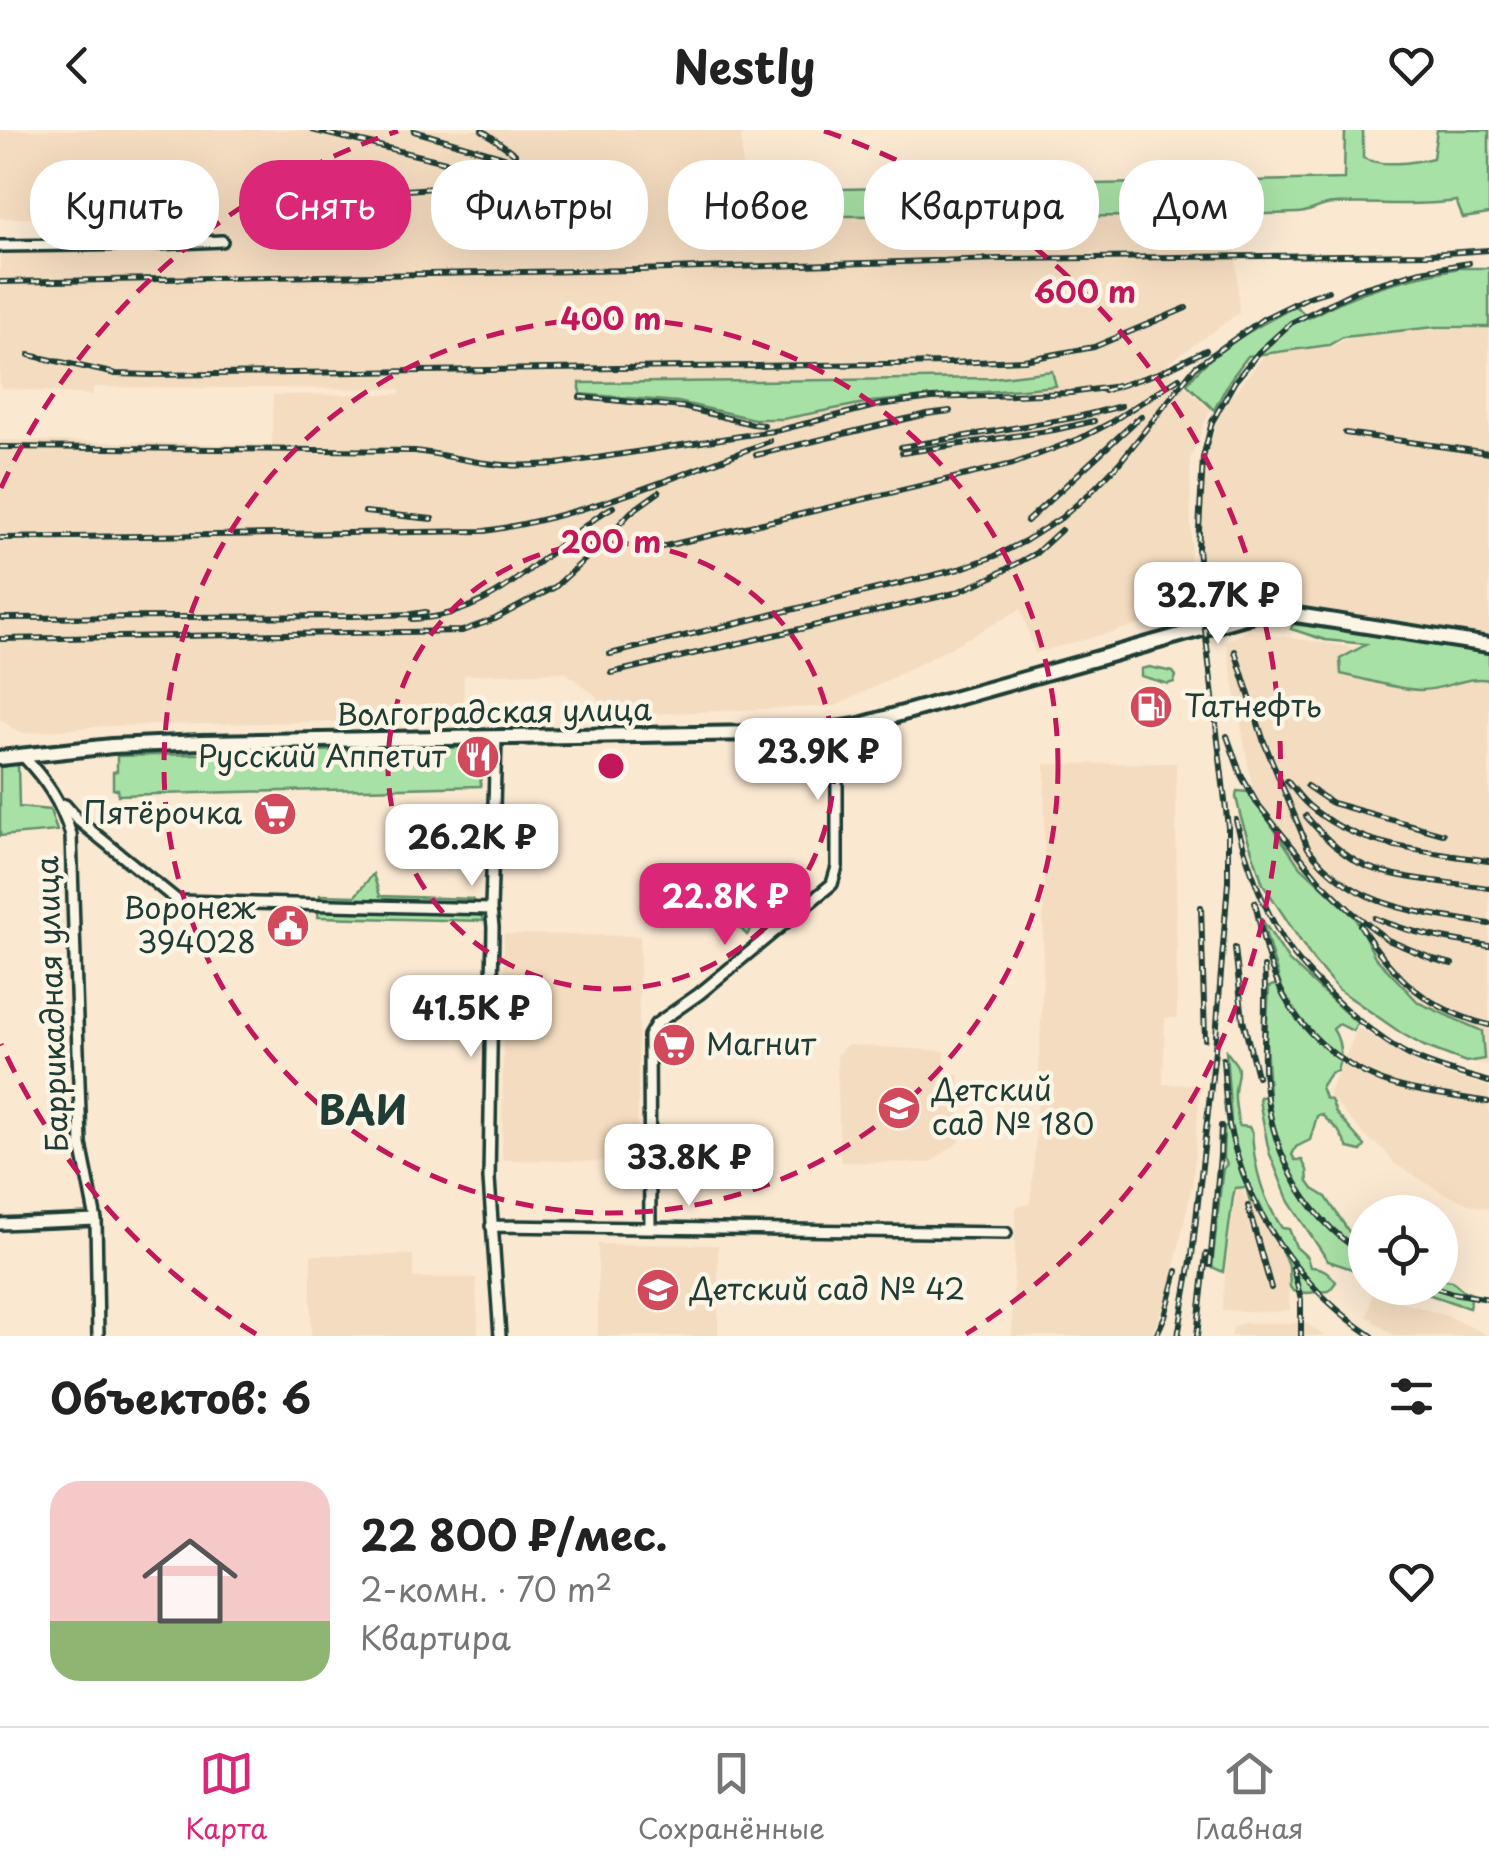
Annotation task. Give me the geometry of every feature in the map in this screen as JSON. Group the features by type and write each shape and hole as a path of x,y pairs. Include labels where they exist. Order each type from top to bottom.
{"main road":[{"name":"Волгоградская улица","path":"0,758 112,746 201,742 814,732 857,726 1255,614 1290,614 1489,645"}],"street":[{"path":"0,246 222,240"},
{"path":"650,1228 649,1036 656,1024 699,994 832,884 837,867 836,729"},
{"path":"496,738 489,1178 500,1336"},
{"name":"Баррикадная улица","path":"22,755 79,821 178,901 491,909"},
{"name":"Баррикадная улица","path":"53,792 72,836 81,1144 96,1220 98,1336"},
{"path":"0,1224 96,1220"},
{"path":"492,1226 1006,1233"}],"shaded area":[{"path":"0,130 741,130 742,160 668,160 668,250 844,250 844,209 864,213 864,250 1099,250 1099,217 1119,217 1119,250 1236,250 1239,313 1164,366 1210,410 1190,459 1192,610 1035,653 1021,609 836,706 599,716 596,696 565,672 464,675 463,719 16,731 0,719 0,440 272,445 273,395 399,394 400,389 94,387 92,395 0,388 0,251 219,250 219,160 30,160 30,218 0,218","holes":["1052,371 1055,386 870,402 783,419 754,419 580,384 993,378"]},
{"path":"1489,328 1489,634 1301,607 1251,607 1201,618 1196,545 1203,470 1220,410 1267,352 1331,347 1350,337 1373,332"},
{"path":"1248,631 1489,669 1489,1065 1466,1062 1262,868 1243,790 1252,786 1226,641"},
{"path":"1176,763 1177,1018 1165,1018 1163,1084 1200,1085 1193,1180 1169,1292 1151,1336 1012,1336 1016,1207 1030,1204 1036,1136 1043,978 1045,764"},
{"path":"504,934 640,936 637,1162 502,1160"},
{"path":"1358,1028 1427,1069 1489,1087 1489,1209 1458,1199 1458,1195 1443,1193 1395,1164 1328,1094"},
{"name":"Детский сад № 180","path":"846,1045 945,1051 944,1074 959,1075 960,1141 930,1163 840,1162 837,1056"},
{"path":"1237,1189 1242,1189 1248,1204 1254,1204 1287,1265 1290,1310 1222,1310"},
{"name":"Детский сад № 42","path":"598,1244 718,1245 718,1336 598,1336"},
{"path":"311,1255 413,1255 413,1278 476,1278 478,1336 311,1336"},
{"path":"1370,1305 1412,1305 1450,1317 1489,1336 1395,1336 1367,1317"},
{"path":"1242,1323 1306,1323 1325,1336 1231,1336 1233,1328"}],"green space":[{"path":"1345,130 1363,130 1363,158 1407,163 1433,158 1437,130 1489,130 1489,214 1463,218 1456,201 1334,204 1302,213 1264,214 1264,181 1344,179"},
{"path":"1119,183 1119,216 1099,216 1099,184"},
{"path":"864,188 864,216 844,216 844,189"},
{"path":"1459,268 1489,268 1489,327 1435,327 1343,337 1329,345 1248,356 1214,410 1187,384 1223,349 1296,306 1309,318 1381,286"},
{"path":"1052,371 1056,386 870,402 783,419 754,419 678,402 580,394 580,383 993,378"},
{"path":"1293,624 1489,651 1489,680 1419,690 1341,674 1340,659 1367,644 1325,640 1291,629"},
{"path":"1141,669 1173,672 1174,682 1168,684 1141,676"},
{"path":"478,747 481,786 118,795 118,789 113,789 117,756"},
{"path":"18,764 19,807 50,810 57,831 0,836 0,767"},
{"path":"1237,791 1249,792 1298,864 1355,917 1375,957 1419,1003 1482,1031 1484,1059 1466,1062 1424,1046 1338,989 1313,960 1263,884 1241,818"},
{"path":"373,874 380,896 472,899 484,921 318,917 320,895 355,896"},
{"path":"760,911 747,935 730,918 730,912"},
{"path":"1261,918 1289,961 1357,1023 1353,1031 1339,1024 1333,1029 1339,1044 1339,1066 1321,1087 1336,1113 1365,1146 1361,1151 1348,1148 1338,1130 1321,1114 1310,1140 1296,1147 1292,1155 1295,1160 1302,1160 1308,1182 1326,1197 1348,1230 1348,1268 1328,1261 1289,1202 1269,1152 1259,1100 1269,1096 1269,987 1280,983"},
{"path":"1226,1051 1238,1070 1235,1095 1239,1126 1249,1127 1252,1133 1257,1170 1270,1206 1282,1228 1289,1229 1310,1267 1325,1271 1336,1282 1329,1291 1293,1291 1289,1267 1259,1203 1250,1202 1246,1187 1235,1188 1223,1272 1212,1267 1222,1175 1227,1164 1223,1156 1224,1128 1231,1121"},
{"path":"1458,1286 1472,1294 1469,1308 1458,1304"}],"railway":[{"path":"312,130 508,177 602,206 504,157 414,131"},
{"path":"482,130 515,154"},
{"path":"411,190 431,188"},
{"path":"0,282 1489,250"},
{"path":"1178,1336 1192,1255 1215,1050 1228,882 1228,827 1198,548 1203,458 1212,422 1235,381 1291,323 1357,290 1421,271 1469,263"},
{"path":"610,654 959,569 1025,541 1090,493 1120,462 1195,367 1263,319 1328,291"},
{"path":"29,355 116,374 153,375 1024,360 1094,347 1186,308"},
{"path":"1104,391 1161,372 1206,350"},
{"path":"657,548 1013,464 1108,424 1179,378"},
{"path":"0,447 415,451 526,466 780,430 879,405 932,398 1070,393 1118,386"},
{"path":"580,397 682,407 764,425"},
{"path":"901,447 1121,406"},
{"path":"756,455 950,411"},
{"path":"1027,521 1141,416"},
{"path":"902,453 1094,421"},
{"path":"1345,433 1489,453"},
{"path":"0,538 485,531 595,505 770,441"},
{"path":"1,639 462,631 495,619 555,587 631,512 659,492"},
{"path":"412,619 460,610 500,591 613,507"},
{"path":"365,512 432,519"},
{"path":"611,673 955,593 1036,553 1061,530"},
{"path":"2,618 426,612"},
{"path":"1235,651 1264,742 1308,848 1326,868 1367,896 1390,904 1489,924"},
{"path":"1227,736 1256,802 1321,882 1388,940 1452,964"},
{"path":"1287,781 1308,805 1349,831 1394,846 1489,861"},
{"path":"1307,786 1332,803 1443,834"},
{"path":"1306,816 1333,844 1365,866 1409,877 1489,888"},
{"path":"1236,820 1252,873 1274,924 1321,986 1402,1051 1489,1082"},
{"path":"1255,902 1278,984 1296,1015 1321,1043 1350,1065 1382,1081 1488,1102"},
{"path":"1201,907 1205,1039"},
{"path":"1375,918 1417,932 1489,946"},
{"path":"1360,925 1399,976 1414,989 1448,1010 1489,1025"},
{"path":"1235,948 1243,1020 1257,1076"},
{"path":"1264,967 1264,1069 1272,1124 1292,1175 1306,1198 1348,1242"},
{"path":"1223,1059 1230,1129 1238,1160 1264,1219 1322,1296 1372,1336"},
{"path":"1210,1265 1221,1126"},
{"path":"1248,1206 1271,1288"},
{"path":"1197,1336 1206,1254"},
{"path":"1293,1268 1301,1300 1301,1336"},
{"path":"1156,1336 1177,1271"},
{"path":"1458,1294 1489,1299"}],"place":[{"name":"Татнефть","path":"1151,707"},
{"name":"Русский Аппетит","path":"478,757"},
{"name":"Пятёрочка","path":"275,814"},
{"name":"Воронеж 394028","path":"288,926"},
{"name":"Магнит","path":"674,1045"},
{"name":"Детский сад № 180","path":"899,1108"},
{"name":"Детский сад № 42","path":"658,1290"}],"district":[{"name":"ВАИ","path":"363,1111"}]}
